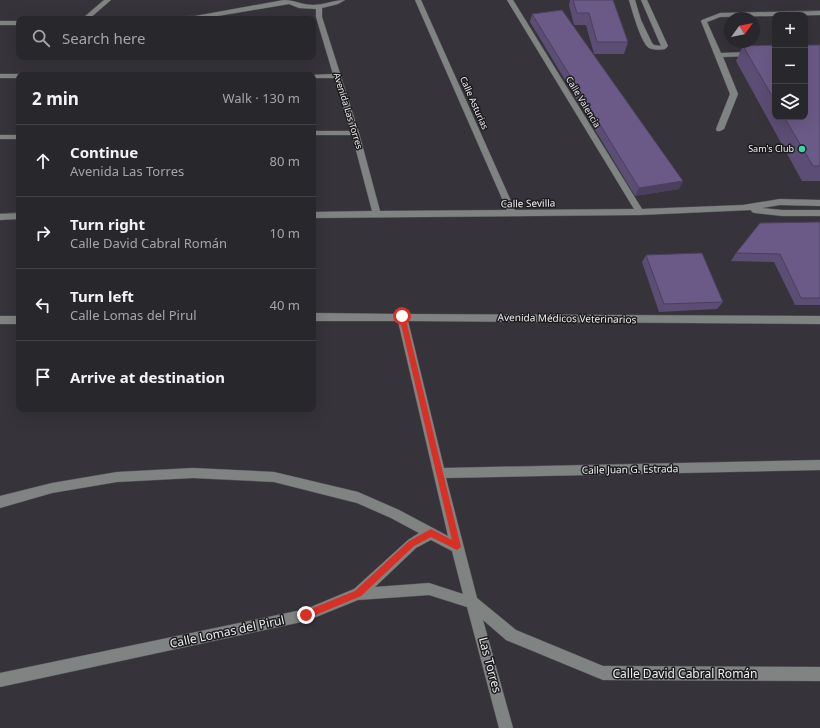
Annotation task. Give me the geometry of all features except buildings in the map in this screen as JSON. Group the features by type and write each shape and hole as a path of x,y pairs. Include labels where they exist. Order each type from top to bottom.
{"street":[{"path":"89,16 108,0"},
{"path":"206,16 288,1 300,5 320,7 337,3 342,0"},
{"name":"Calle Asturias","path":"418,0 513,214"},
{"name":"Calle Valencia","path":"510,0 640,212"},
{"path":"632,0 638,20 649,44 652,47 663,48 665,46 644,0"},
{"name":"Avenida Las Torres","path":"320,7 319,17 336,76 355,132 377,215"},
{"path":"635,10 648,10"},
{"path":"720,129 734,94 704,21 712,16 720,15 820,13"},
{"path":"0,23 16,23"},
{"path":"719,55 772,53"},
{"path":"0,76 16,76"},
{"path":"316,76 336,76"},
{"path":"316,133 355,132"},
{"path":"0,138 16,137"},
{"name":"Calle Sevilla","path":"316,215 640,212 743,208 780,202 820,203"},
{"name":"Calle Sevilla","path":"743,208 782,213 820,213"},
{"path":"0,216 16,216"},
{"path":"402,316 457,547 473,603"},
{"name":"Avenida Médicos Veterinarios","path":"316,317 402,316 820,320"},
{"path":"0,320 16,320"},
{"name":"Calle Juan G. Estrada","path":"440,473 820,465"},
{"path":"0,502 52,488 117,477 194,472 274,477 358,498 395,514 457,547"},
{"name":"Calle Lomas del Pirul","path":"0,680 306,615 358,594 406,548 431,533"},
{"path":"358,594 429,589 473,603"},
{"name":"Calle David Cabral Román","path":"473,603 511,634 603,673 820,674"},
{"name":"Las Torres","path":"473,603 506,728"}],"place":[{"name":"Sam's Club","path":"802,149"}],"route":[{"path":"306,615 358,594 396,556 412,544 431,533 457,547 402,316"}]}
